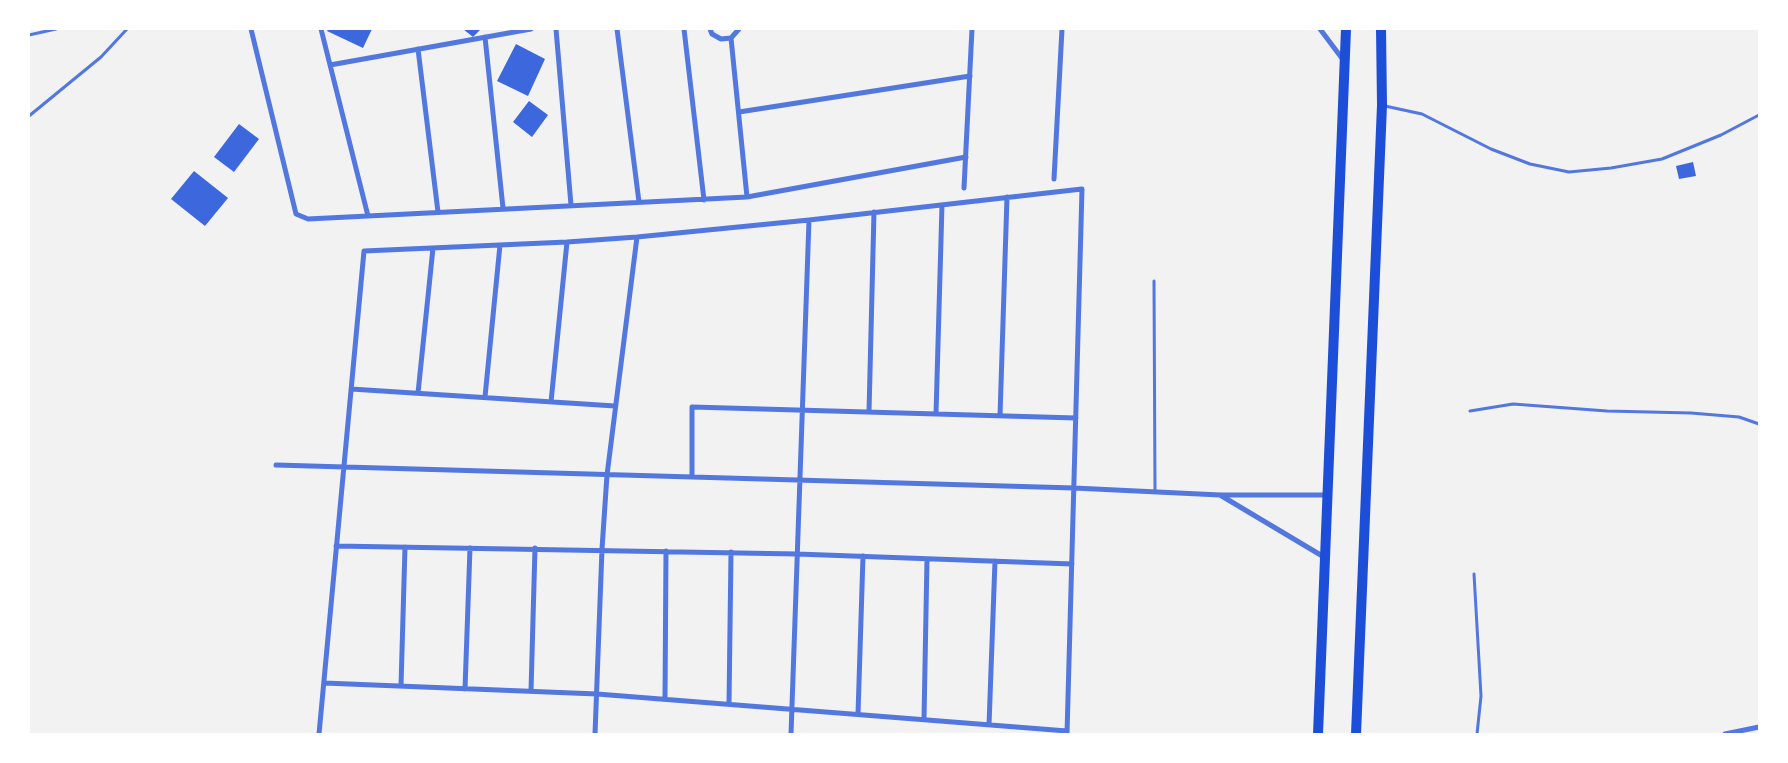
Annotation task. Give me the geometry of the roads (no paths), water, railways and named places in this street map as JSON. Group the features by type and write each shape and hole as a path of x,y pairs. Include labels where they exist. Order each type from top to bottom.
{"highway":[{"path":"1318,734 1346,29"},
{"path":"1356,734 1382,105 1381,29"}],"street":[{"path":"250,29 296,214 308,219 747,197 966,157"},
{"path":"321,29 368,216"},
{"path":"330,65 531,29"},
{"path":"556,29 571,205"},
{"path":"617,29 639,202"},
{"path":"684,29 704,200"},
{"path":"710,29 712,34 721,39 732,38"},
{"path":"739,29 732,38 747,197"},
{"path":"964,188 972,29"},
{"path":"1054,179 1062,29"},
{"path":"1320,29 1344,62"},
{"path":"485,37 503,208"},
{"path":"418,49 438,212"},
{"path":"739,112 970,76"},
{"path":"319,734 364,251 637,237 809,220 1082,188 1067,733 792,708 597,694 324,684"},
{"path":"1000,416 1007,197"},
{"path":"936,414 942,205"},
{"path":"869,412 874,212"},
{"path":"791,734 809,220"},
{"path":"595,734 602,550 607,475 637,237"},
{"path":"551,402 567,242"},
{"path":"485,398 500,245"},
{"path":"418,393 433,248"},
{"path":"351,389 615,406"},
{"path":"692,477 692,407 1076,418"},
{"path":"276,465 1074,488 1220,495 1327,495"},
{"path":"1220,495 1325,558"},
{"path":"336,546 731,552 1072,564"},
{"path":"401,686 405,547"},
{"path":"465,689 470,548"},
{"path":"531,691 536,548"},
{"path":"664,699 666,551"},
{"path":"729,704 731,552"},
{"path":"858,714 863,556"},
{"path":"924,719 928,559"},
{"path":"989,725 995,561"},
{"path":"1724,734 1759,727"}],"lane":[{"path":"29,35 56,29"},
{"path":"29,116 101,57 127,29"},
{"path":"1382,105 1422,114 1491,149 1530,164 1569,172 1611,168 1662,158 1721,135 1759,115"},
{"path":"1154,281 1154,493"},
{"path":"1470,411 1513,404 1607,411 1739,416 1759,424"},
{"path":"1474,574 1481,696 1477,734"}]}
